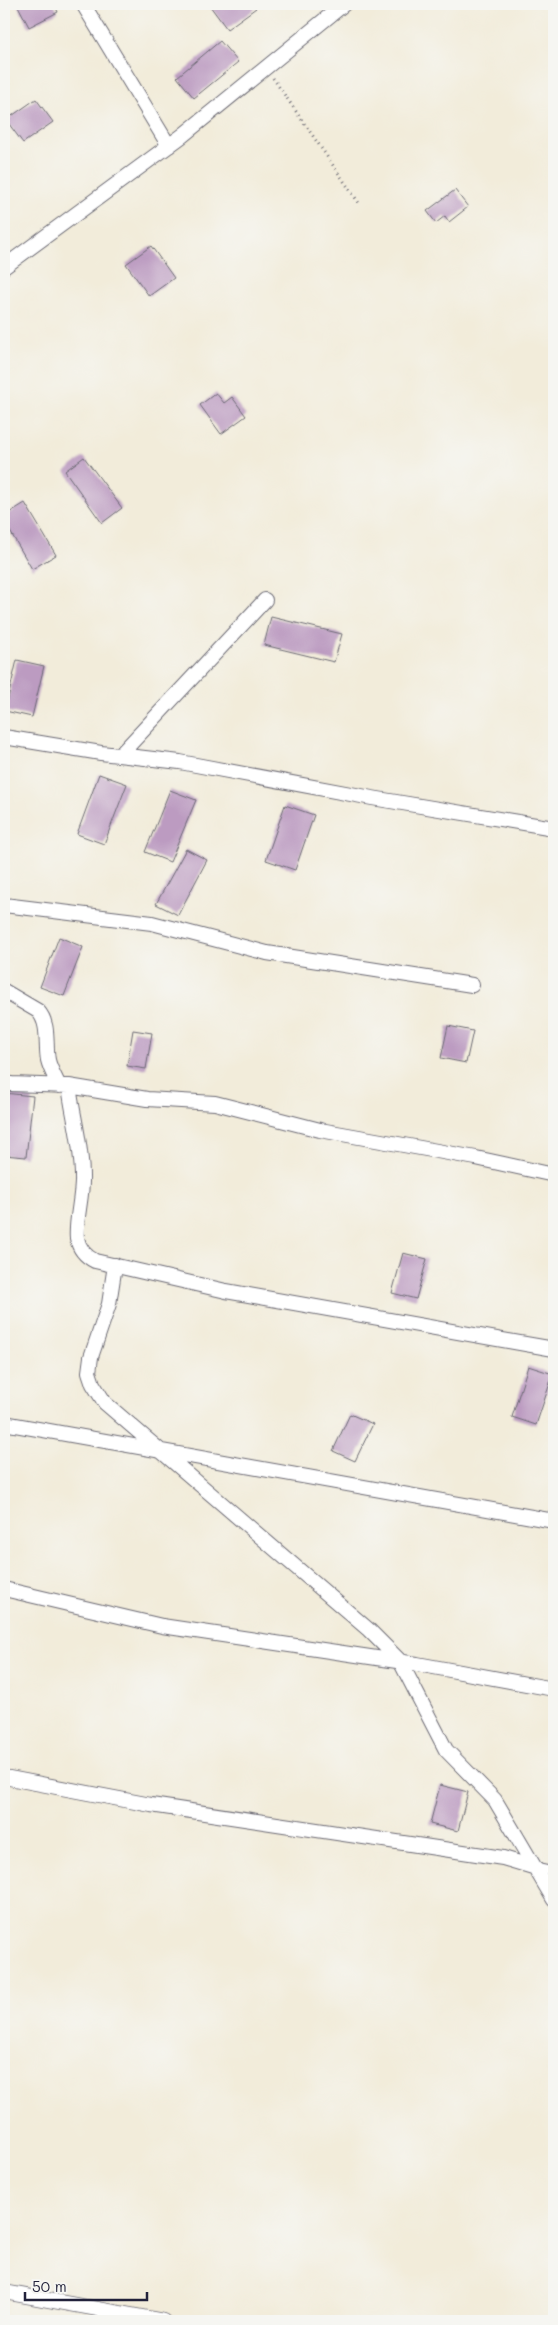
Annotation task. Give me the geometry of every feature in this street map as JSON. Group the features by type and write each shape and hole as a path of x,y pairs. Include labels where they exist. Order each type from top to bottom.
{"street":[{"path":"83,4 169,146"},
{"path":"4,267 169,146 344,4"},
{"path":"120,755 265,600"},
{"path":"4,737 120,755 180,762 372,798 554,828"},
{"path":"4,905 152,922 268,953 472,985"},
{"path":"4,991 42,1015 46,1031 48,1060 64,1086 81,1150 82,1180 77,1236 81,1249 88,1257 95,1261 226,1291 554,1349"},
{"path":"4,1082 11,1084 64,1086 147,1099 215,1103 320,1130 476,1158 554,1175"},
{"path":"115,1265 108,1304 91,1356 89,1372 93,1384 106,1403 158,1450 370,1630 400,1661 446,1750 494,1800 554,1900"},
{"path":"4,1423 554,1521"},
{"path":"4,1590 162,1626 400,1661 554,1689"},
{"path":"4,1777 151,1805 503,1858 533,1867"},
{"path":"4,2292 164,2321"}],"lane":[{"path":"533,1867 554,1871"}],"path":[{"path":"266,68 359,203"}],"building":[{"path":"17,4 54,4 58,12 29,27"},
{"path":"214,4 252,4 256,8 227,29 210,6"},
{"path":"220,41 238,62 194,98 177,77"},
{"path":"36,99 53,122 23,143 6,120"},
{"path":"455,190 468,207 449,222 445,216 436,223 427,211"},
{"path":"151,246 174,278 149,296 126,264"},
{"path":"216,393 224,403 232,397 246,416 221,434 200,405"},
{"path":"84,457 122,508 102,523 65,471"},
{"path":"25,503 56,555 32,569 4,521 4,516"},
{"path":"271,617 342,634 334,662 264,645"},
{"path":"17,660 44,666 32,717 5,711"},
{"path":"99,774 127,784 104,844 77,834"},
{"path":"170,790 196,800 170,862 145,852"},
{"path":"285,805 314,815 295,870 266,860"},
{"path":"186,849 207,860 178,915 156,904"},
{"path":"59,937 83,947 64,996 40,987"},
{"path":"448,1026 473,1031 466,1063 441,1058"},
{"path":"133,1030 152,1033 146,1069 127,1066"},
{"path":"4,1093 33,1096 26,1157 4,1155"},
{"path":"403,1253 427,1259 416,1299 392,1293"},
{"path":"528,1366 553,1374 536,1425 512,1417"},
{"path":"350,1414 373,1424 355,1461 333,1451"},
{"path":"440,1785 468,1792 458,1831 430,1824"}]}
